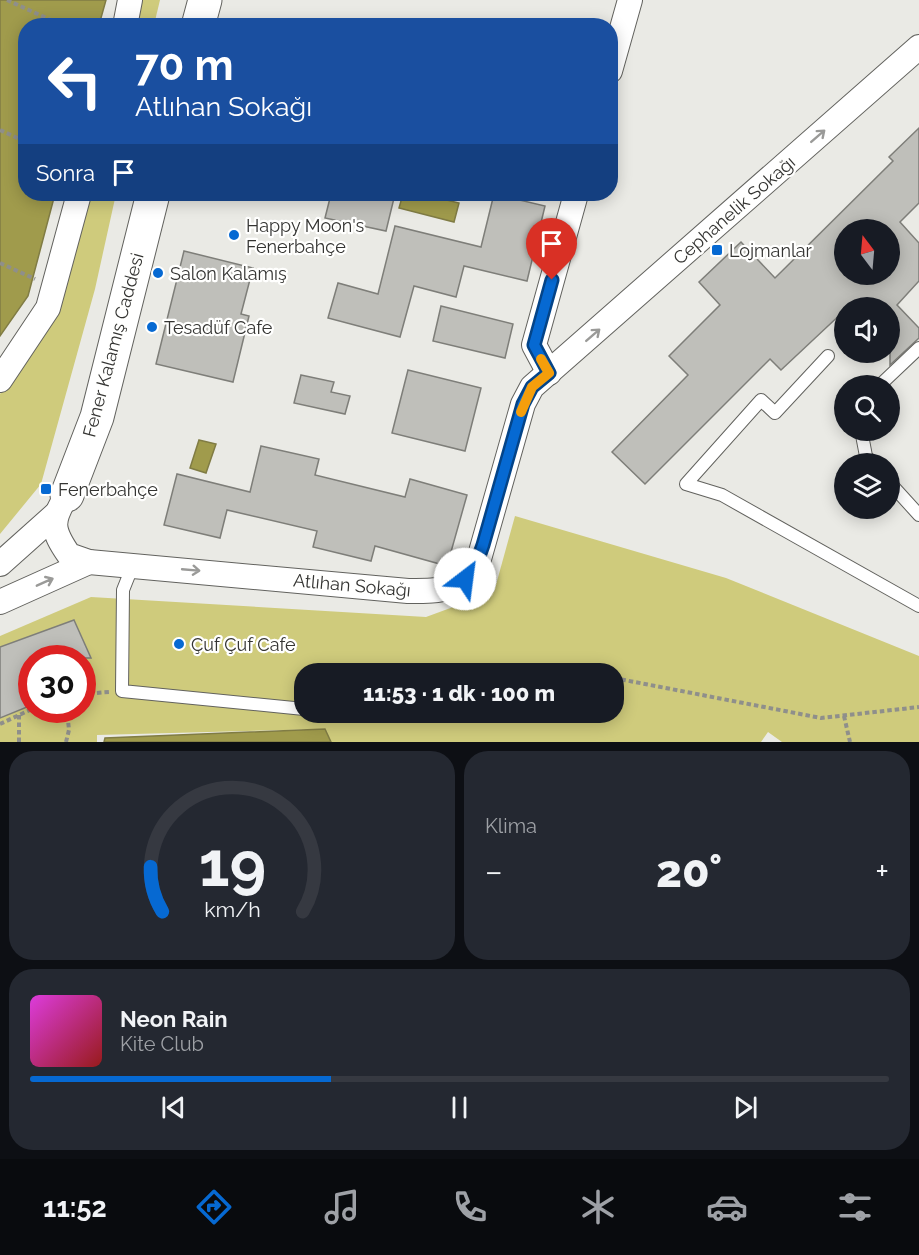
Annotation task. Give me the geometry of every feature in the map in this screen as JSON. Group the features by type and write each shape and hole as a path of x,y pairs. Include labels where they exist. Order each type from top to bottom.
{"street":[{"path":"127,18 131,6 130,0"},
{"path":"200,18 205,0"},
{"path":"618,43 630,0"},
{"name":"Cephanelik Sokağı","path":"549,373 919,47"},
{"path":"0,380 48,308 77,201"},
{"name":"Fener Kalamış Caddesi","path":"0,564 61,504 97,417 151,201"},
{"path":"549,373 534,345 574,201"},
{"name":"Atlıhan Sokağı","path":"61,504 54,530 69,555 89,562 408,591 434,591 452,586 465,579 478,559 523,404 532,387 549,373"},
{"path":"0,602 89,562"}],"lane":[{"path":"891,375 919,348"},
{"path":"828,356 775,413 761,400 686,484 722,495 919,606"},
{"path":"900,494 919,515"},
{"path":"133,565 123,590 122,691 294,708"}],"path":[{"path":"7,0 46,18"},
{"path":"0,130 18,138"},
{"path":"0,263 38,280"},
{"path":"624,680 821,718 919,707"},
{"path":"96,693 122,691"},
{"path":"0,724 18,715"},
{"path":"844,716 850,742"},
{"path":"19,723 20,742"},
{"path":"67,723 68,741"}],"shaded area":[{"path":"0,0 106,0 101,18 18,18 18,201 53,201 28,296 0,336"},
{"path":"138,0 160,0 156,18 133,18"},
{"path":"82,201 114,201 95,289 41,484 0,534 0,394 31,347"},
{"path":"401,201 459,203 454,222 399,208"},
{"path":"199,440 216,444 206,473 190,468"},
{"path":"515,516 726,578 919,656 919,742 782,742 768,732 761,742 331,742 325,729 97,735 97,742 0,742 0,636 91,597 426,617 494,592"},
{"path":"325,729 331,742 104,742 105,738"}],"building":[{"path":"919,128 919,203 900,222 900,219 835,219 893,161 889,157"},
{"path":"329,201 393,201 386,231 325,218"},
{"path":"492,201 524,201 545,206 527,281 464,266 456,297 414,286 400,337 328,318 338,283 378,294 395,226 481,247"},
{"path":"834,220 834,285 900,285 900,222 919,243 919,281 900,302 900,297 834,297 834,320 781,370 770,359 645,484 612,452 688,375 669,356 720,305 699,282 741,242 775,278"},
{"path":"184,251 253,268 241,314 249,316 233,382 156,364"},
{"path":"441,306 513,324 505,358 433,341"},
{"path":"900,308 919,328 919,338 900,356"},
{"path":"408,370 481,388 465,451 392,433"},
{"path":"301,375 334,382 331,392 350,396 345,414 294,403"},
{"path":"261,446 319,459 315,475 405,497 410,479 467,495 447,566 375,546 371,561 313,547 317,531 227,510 220,538 164,525 177,474 250,492"},
{"path":"74,620 85,645 18,645 18,711 0,718 0,647"}],"slow traffic":[{"path":"521,412 532,387 549,373 541,359"}],"place":[{"name":"Happy Moon's Fenerbahçe","path":"234,235"},
{"name":"Lojmanlar","path":"717,250"},
{"name":"Salon Kalamış","path":"158,273"},
{"name":"Tesadüf Cafe","path":"152,327"},
{"name":"Fenerbahçe","path":"46,489"},
{"name":"Çuf Çuf Cafe","path":"179,644"}],"route":[{"path":"465,579 478,559 483,545 523,404 532,387 549,373 534,345 552,280"}]}
